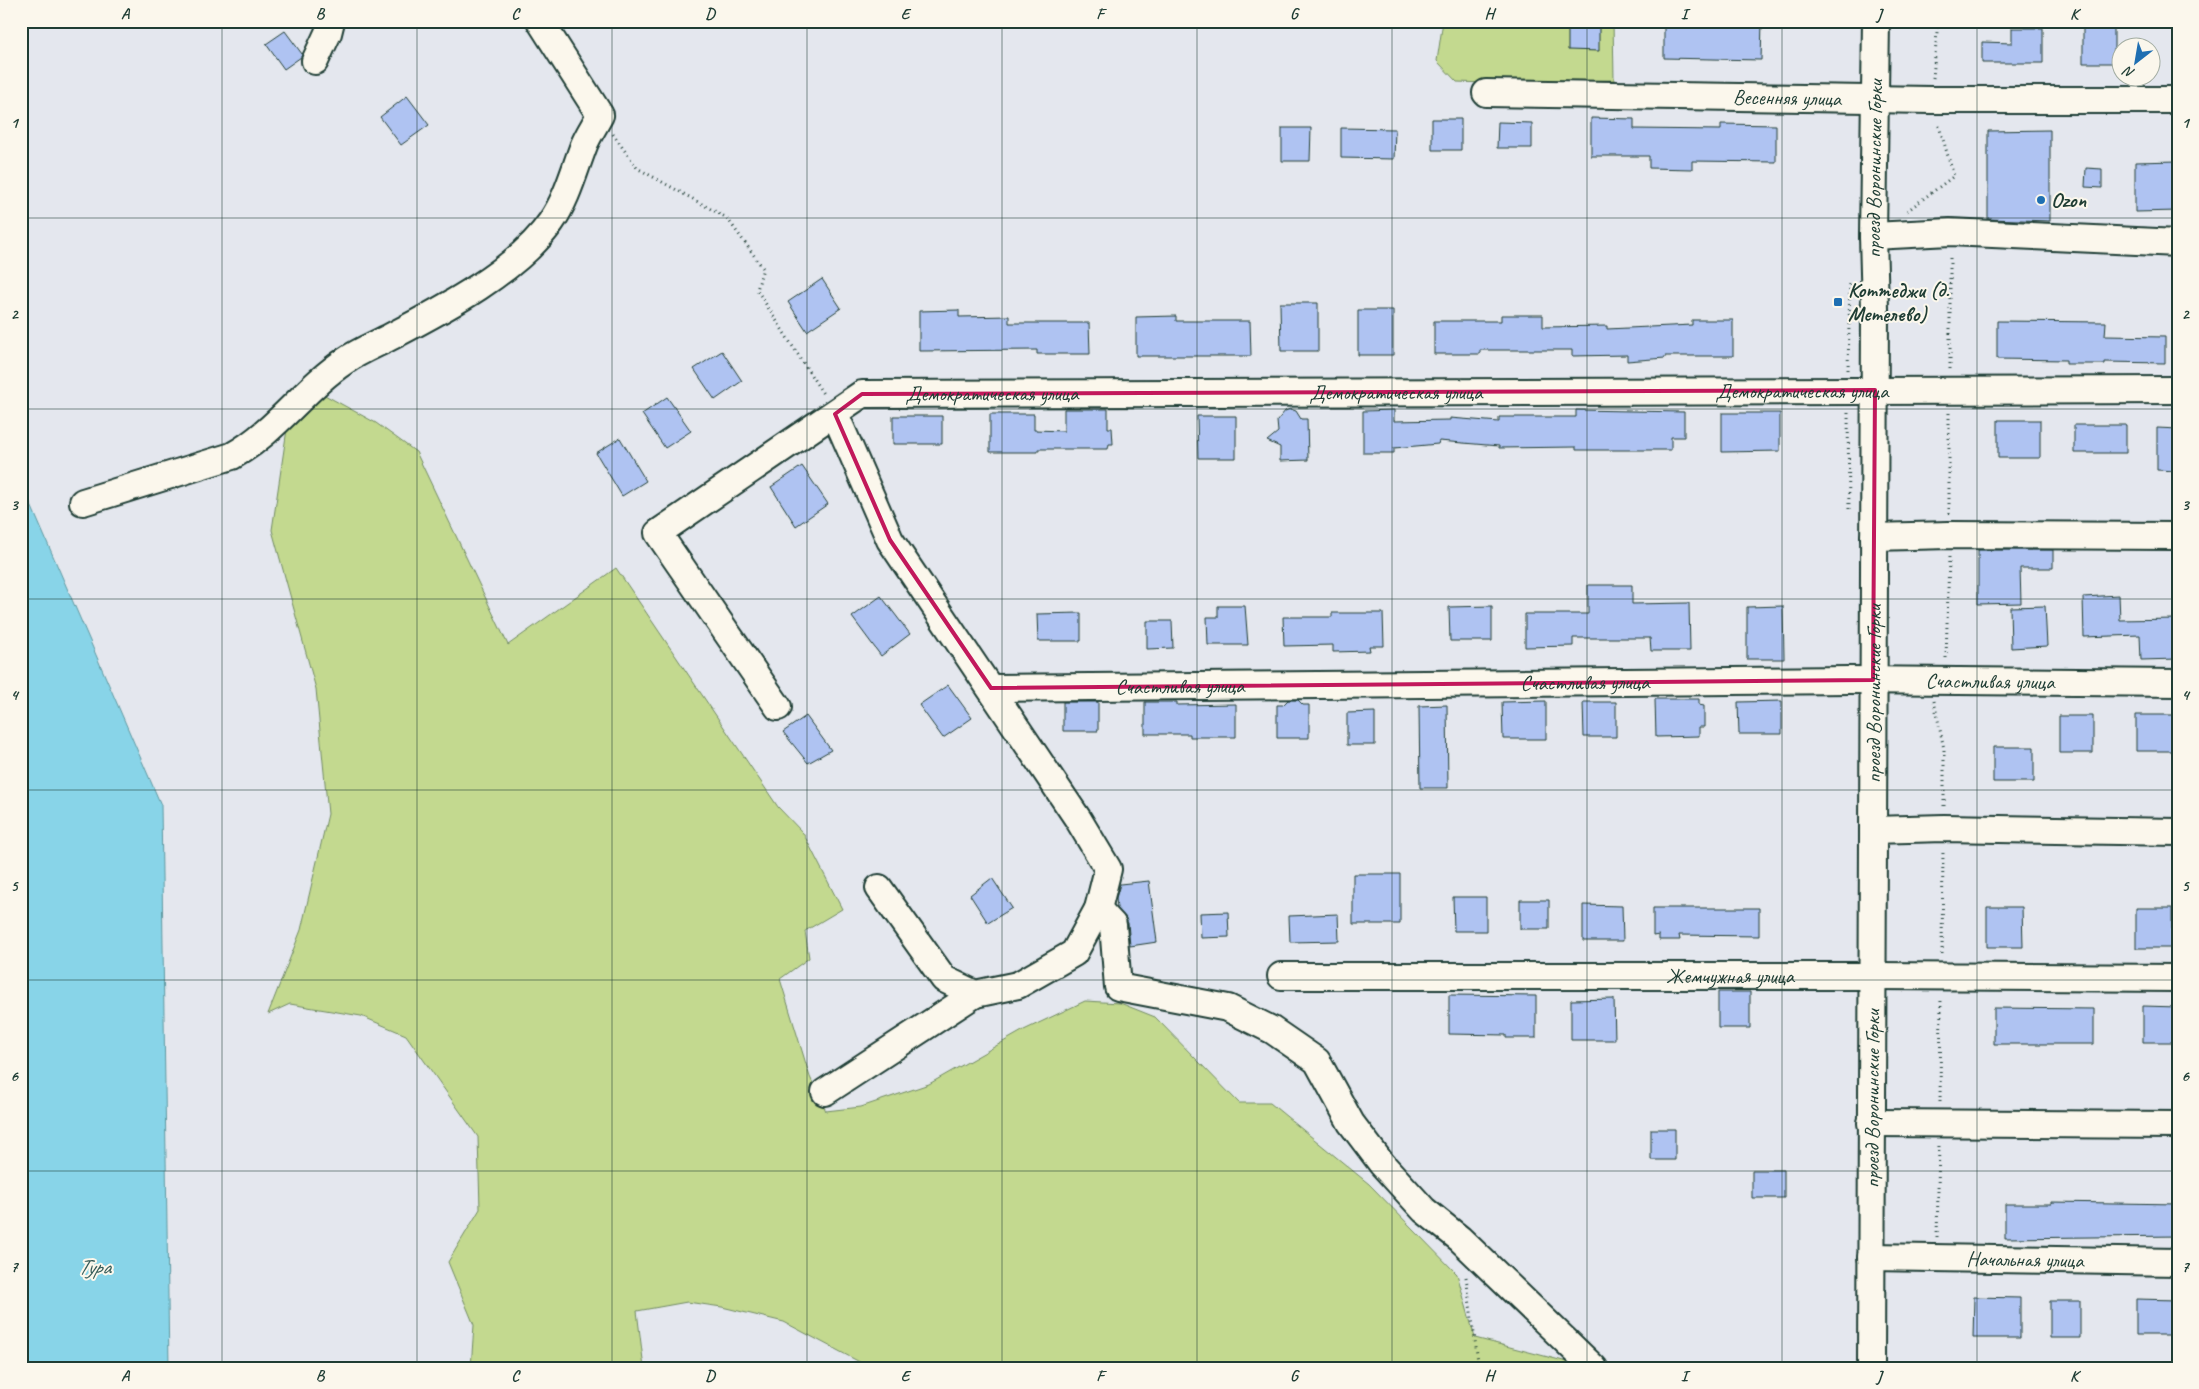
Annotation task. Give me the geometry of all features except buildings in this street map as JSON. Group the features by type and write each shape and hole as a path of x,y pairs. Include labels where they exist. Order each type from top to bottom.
{"street":[{"path":"315,61 328,33 331,21"},
{"path":"83,502 232,456 252,445 319,381 346,360 458,300 504,268 522,253 551,223 563,203 585,143 600,115 540,21"},
{"name":"проезд Воронинские Горки","path":"1871,1368 1875,390 1873,236 1876,21"},
{"name":"Весенняя улица","path":"1486,93 1931,100 2178,100"},
{"path":"1873,236 1950,232 2178,243"},
{"name":"Демократическая улица","path":"778,707 658,533 862,394 2178,390"},
{"path":"826,1092 975,994 1018,985 1074,953 1098,909 1108,869 1078,819 890,540 835,414"},
{"path":"1874,537 1949,535 2178,536"},
{"name":"Счастливая улица","path":"991,688 1873,680 2178,683"},
{"path":"1872,830 1944,828 2178,832"},
{"path":"879,888 944,979 975,994"},
{"path":"1098,909 1113,925 1118,987 1228,1008 1272,1030 1317,1061 1351,1123 1382,1164 1424,1210 1460,1239 1594,1368"},
{"name":"Жемчужная улица","path":"1280,976 2178,978"},
{"path":"1871,1123 2178,1125"},
{"name":"Начальная улица","path":"1870,1257 2178,1262"}],"path":[{"path":"1902,214 1954,176 1931,100 1938,21"},
{"path":"600,115 637,168 727,218 763,268 757,290 835,414"},
{"path":"1937,1258 1944,749 1934,699 1946,680 1949,535 1950,232"},
{"path":"1466,1276 1479,1368"}],"highlighted area":[{"path":"1875,390 1873,680 991,688 890,540 835,414 862,394"}],"green space":[{"path":"1443,21 1613,21 1614,80 1457,82 1437,61"},
{"path":"321,393 376,423 416,452 508,645 616,568 778,807 803,833 842,909 805,931 809,958 780,979 810,1077 826,1111 861,1107 929,1084 1024,1030 1085,1001 1120,1003 1155,1017 1239,1103 1270,1103 1369,1184 1457,1274 1475,1338 1575,1364 1579,1368 871,1368 784,1322 722,1307 687,1302 637,1311 644,1368 471,1368 474,1325 448,1262 480,1209 478,1137 406,1035 361,1016 290,1004 268,1014 301,930 328,814 316,689 272,530 290,409"}],"water":[{"name":"Тура","path":"21,482 161,805 169,1368 21,1368"}],"place":[{"name":"Ozon","path":"2041,200"},
{"name":"Коттеджи (д. Метелево)","path":"1838,302"}]}
